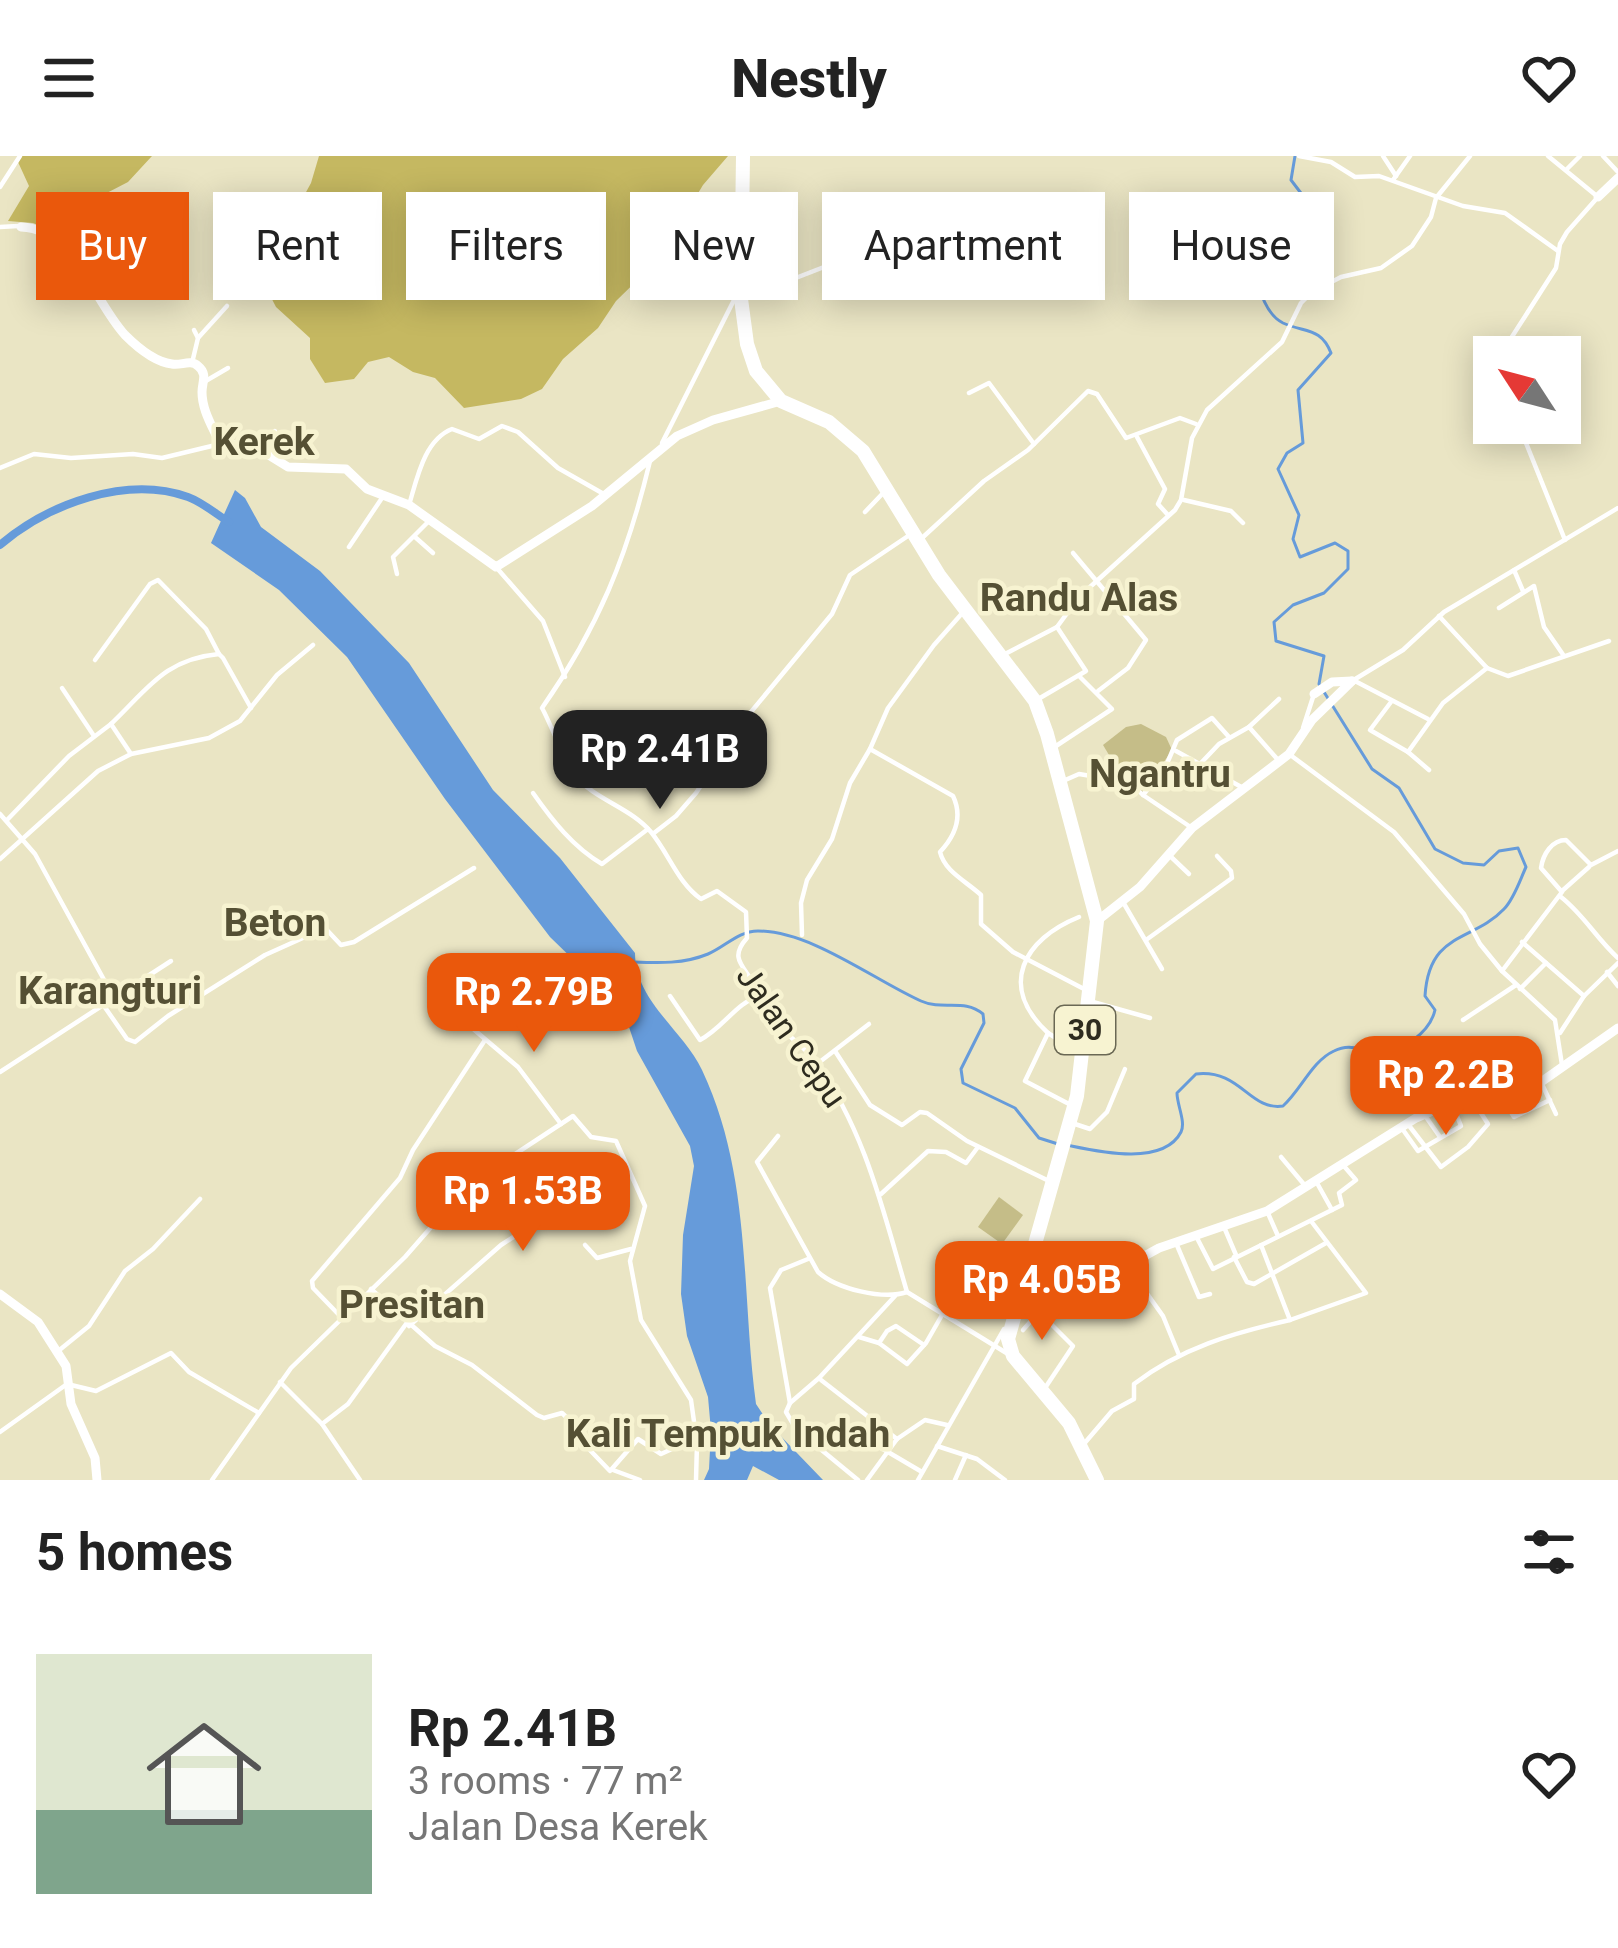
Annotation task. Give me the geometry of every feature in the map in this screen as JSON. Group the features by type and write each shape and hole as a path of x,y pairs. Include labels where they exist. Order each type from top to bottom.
{"highway":[{"path":"742,156 742,192"},
{"path":"742,300 752,362 781,401"},
{"name":"30","path":"781,401 841,430 863,452 915,537 1035,701 1097,921 1070,1122 1017,1301 1012,1356"},
{"path":"1012,1356 1044,1390 1083,1445 1097,1480"}],"street":[{"path":"0,187 20,156"},
{"path":"1299,156 1331,162 1354,177 1395,178 1436,198 1510,215 1558,251"},
{"path":"1383,156 1395,178"},
{"path":"1395,178 1410,156"},
{"path":"1002,657 1057,627 1070,605 1168,515 1181,500 1186,461 1198,425 1213,404 1282,342 1300,303 1322,284 1381,268 1404,253 1431,217 1436,198 1470,156"},
{"path":"1548,156 1598,196"},
{"path":"1567,170 1580,156"},
{"path":"1512,336 1556,268 1567,232 1618,175 1604,156"},
{"path":"0,227 38,227 64,245 98,301 136,344 167,363 192,363 202,371 207,417 220,444"},
{"path":"496,567 605,496 650,460 726,310 736,300"},
{"path":"192,363 198,338 227,306"},
{"path":"194,330 198,338"},
{"path":"204,382 228,368"},
{"path":"969,393 989,383 1034,444"},
{"path":"533,794 579,848 602,863 676,816 696,793 746,718 832,614 848,578 915,537 1034,444 1090,390 1124,436 1180,418 1198,425"},
{"path":"660,448 699,425 781,401"},
{"path":"409,506 423,461 442,434 452,429 479,439 502,426 512,428 558,468 605,496"},
{"path":"261,451 275,431"},
{"path":"1136,434 1165,490 1158,504 1168,515"},
{"path":"0,468 34,454 162,458 220,444 249,445 288,467 346,469 367,489 431,519 496,567 543,621 565,677"},
{"path":"1526,444 1565,540"},
{"path":"650,460 637,516 595,627 542,708 571,770 592,791 650,831"},
{"path":"865,512 885,491"},
{"path":"349,547 385,495"},
{"path":"1181,500 1231,511 1243,523"},
{"path":"1097,921 1123,902 1192,828 1289,754 1316,716 1353,681 1402,650 1439,616 1618,508"},
{"path":"398,574 393,557 431,519"},
{"path":"415,537 434,554"},
{"path":"1073,554 1146,642 1128,668 1098,691"},
{"path":"1514,571 1523,591"},
{"path":"95,660 129,611 158,580 206,628 251,708"},
{"path":"1499,608 1534,587 1544,627 1564,656"},
{"path":"802,935 801,904 807,880 830,845 846,790 894,698 966,610"},
{"path":"1439,616 1487,668 1513,676 1610,641"},
{"path":"1035,701 1086,669 1057,627"},
{"path":"0,859 25,841 86,780 130,754 209,738 241,721 277,675 313,645"},
{"path":"7,820 160,673 219,654"},
{"path":"1408,752 1443,703 1487,668"},
{"path":"1051,748 1112,711 1080,677"},
{"path":"1303,734 1313,694 1328,684 1353,681 1429,720"},
{"path":"62,688 94,736"},
{"path":"1200,764 1279,699"},
{"path":"1391,702 1370,730 1429,770"},
{"path":"1143,795 1177,740 1209,717 1229,737"},
{"path":"111,724 130,754"},
{"path":"1249,727 1279,761"},
{"path":"870,749 953,796 958,808 956,830 940,857 981,895 984,928 1025,959 1113,1010 1150,1018"},
{"path":"1174,751 1245,789"},
{"path":"1289,754 1394,832 1502,970 1555,1020 1563,1067"},
{"path":"1060,782 1079,774 1091,776 1111,765 1143,795 1192,828"},
{"path":"0,814 25,841 68,908 114,998"},
{"name":"Jalan Cepu","path":"650,831 684,886 701,899 719,891 745,910 747,938 738,948 737,960 774,1021 818,1064 857,1134 881,1195 907,1292"},
{"path":"1560,1033 1584,996 1618,960 1540,868 1559,840 1566,840 1592,864"},
{"path":"1502,970 1561,893 1592,864 1618,851"},
{"path":"1168,854 1189,874"},
{"path":"1146,940 1232,878 1232,871 1217,856"},
{"path":"104,1006 127,1039 135,1042 168,1016 280,947 324,928 341,945 354,942 474,868"},
{"path":"1123,902 1162,970"},
{"path":"1079,917 1058,926 1028,951 1022,992 1036,1022 1082,1054"},
{"path":"1522,942 1584,996"},
{"path":"0,1072 170,961"},
{"path":"1463,1020 1518,987 1546,963"},
{"path":"1607,972 1618,986"},
{"path":"670,996 700,1040 747,1000 760,995"},
{"path":"465,1022 518,1067 561,1124"},
{"path":"818,1064 869,1024"},
{"path":"917,1480 993,1346 1038,1308 1176,1243 1267,1211 1424,1114 1541,1082 1618,1028"},
{"path":"1048,1034 1025,1082 1070,1122 1087,1130 1110,1107 1126,1069"},
{"path":"343,1319 313,1288 312,1281 400,1178 412,1150 485,1040"},
{"path":"836,1052 878,1112 902,1125 923,1112 978,1148 1052,1183"},
{"path":"1541,1082 1556,1114"},
{"path":"1515,1090 1528,1111"},
{"path":"1499,1093 1513,1117 1550,1100"},
{"path":"1404,1125 1439,1167 1468,1147 1488,1124 1472,1100"},
{"path":"1424,1147 1462,1124 1452,1105"},
{"path":"1424,1114 1440,1137"},
{"path":"212,1480 302,1356 478,1176 573,1116 592,1137 614,1140 645,1206 630,1264 641,1320 689,1394 697,1443 696,1480"},
{"path":"778,1136 757,1160 808,1259 835,1284 895,1296 907,1292 1012,1356"},
{"path":"881,1195 928,1151 946,1152 966,1163 978,1148"},
{"path":"1281,1157 1332,1210"},
{"path":"322,1424 348,1404 408,1325 501,1245 624,1165"},
{"path":"1196,1237 1210,1268 1311,1221 1342,1205 1340,1192 1355,1181 1343,1166"},
{"path":"57,1352 89,1326 125,1271 200,1199"},
{"path":"784,1212 794,1206"},
{"path":"1267,1211 1278,1236"},
{"path":"1083,1445 1112,1411 1134,1399 1134,1384 1179,1355 1366,1293 1311,1221"},
{"path":"1224,1227 1250,1284 1326,1243"},
{"path":"1176,1243 1199,1297 1210,1294"},
{"path":"584,1245 597,1258 633,1249"},
{"path":"1261,1245 1290,1320"},
{"path":"790,1403 770,1288 782,1270 808,1259"},
{"path":"1127,1265 1163,1316 1179,1355"},
{"path":"371,1288 444,1354 472,1365 542,1418 562,1413 583,1432 593,1456 608,1470 640,1480"},
{"path":"0,1294 38,1322 68,1372 71,1404 95,1458 98,1480"},
{"path":"858,1480 796,1430 786,1414 790,1403 895,1296"},
{"path":"1017,1301 1038,1308 1073,1346 1044,1390"},
{"path":"859,1337 879,1343 906,1364 943,1315"},
{"path":"879,1343 896,1326 924,1345"},
{"path":"67,1384 91,1392 103,1389 171,1354 189,1372 259,1413"},
{"path":"818,1378 897,1439"},
{"path":"280,1382 322,1424 358,1477 345,1480"},
{"path":"0,1432 67,1384"},
{"path":"867,1480 897,1439 923,1421 947,1425"},
{"path":"614,1470 638,1439 661,1454 697,1443"},
{"path":"871,1442 922,1472"},
{"path":"937,1446 966,1455 1005,1480"},
{"path":"956,1480 966,1455"}],"shaded area":[{"path":"22,156 152,156 128,182 109,192 36,192 36,224 8,221 29,186 18,162"},
{"path":"319,156 728,156 699,192 630,192 630,287 598,328 563,359 542,389 521,399 464,408 435,378 413,372 389,357 368,362 354,379 325,383 310,359 310,338 272,300 382,300 382,192 306,192"},
{"path":"1141,724 1166,737 1172,750 1143,793 1103,745 1126,727"},
{"path":"999,1197 1023,1215 1002,1244 978,1227"}],"water":[{"path":"235,490 261,527 320,571 409,663 493,790 560,858 635,953 651,1001 702,1070 729,1151 742,1235 756,1404 823,1480 779,1480 753,1466 747,1480 704,1480 711,1431 708,1397 687,1336 681,1294 683,1235 694,1166 690,1146 637,1051 616,1001 550,937 445,799 347,657 279,590 211,543"}],"waterway":[{"path":"1067,1145 1128,1154 1160,1150 1181,1132 1177,1093 1196,1074 1224,1078 1261,1102 1283,1106 1319,1062 1340,1048 1373,1052 1406,1045 1427,1026 1435,1010 1425,996 1435,960 1454,940 1504,909 1526,867 1518,848 1499,851 1484,865 1463,863 1435,849 1399,788 1372,769 1319,684 1324,656 1276,641 1274,622 1293,605 1324,593 1348,569 1348,551 1335,543 1300,557 1293,539 1299,515 1278,469 1287,453 1303,443 1298,390 1331,353 1317,335 1283,323 1272,313 1254,270 1283,237 1310,234 1317,224 1313,209 1291,180 1295,156"},
{"path":"0,545 64,506 139,489 188,497 229,522"},
{"path":"634,962 690,960 744,934 778,933 820,948 921,1001 976,1009 984,1023 961,1069 963,1083 1015,1108 1039,1138 1058,1144"}],"district":[{"name":"Kerek","path":"264,441"},
{"name":"Randu Alas","path":"1079,597"},
{"name":"Ngantru","path":"1160,773"},
{"name":"Beton","path":"275,922"},
{"name":"Karangturi","path":"110,990"},
{"name":"Presitan","path":"412,1304"},
{"name":"Kali Tempuk Indah","path":"728,1433"}]}
